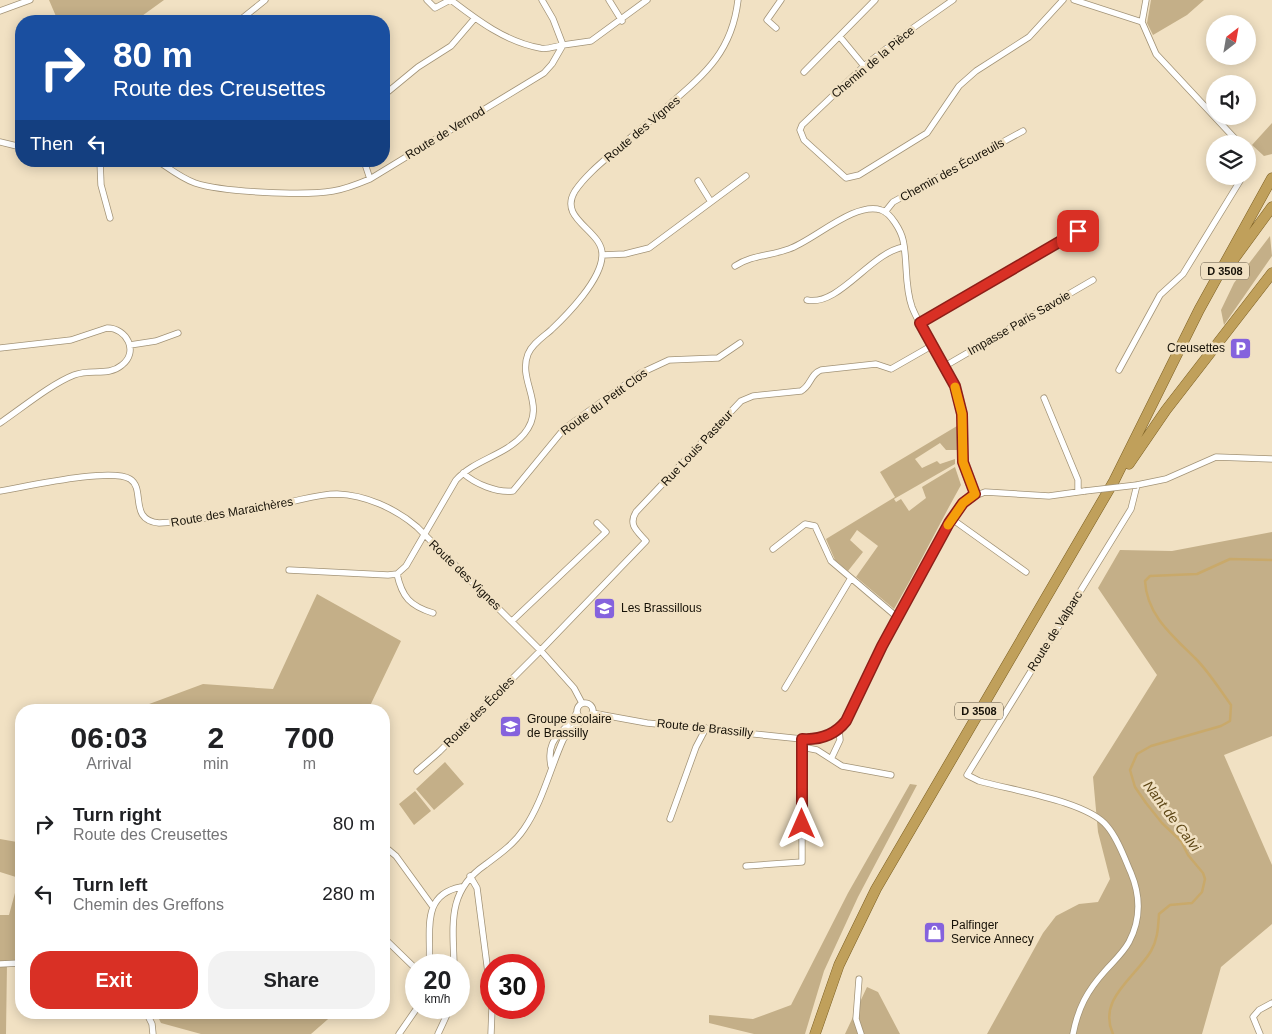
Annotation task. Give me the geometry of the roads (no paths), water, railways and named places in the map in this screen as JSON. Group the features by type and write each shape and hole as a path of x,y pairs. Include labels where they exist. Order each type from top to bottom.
{"highway":[{"path":"1185,338 1241,230 1272,178"},
{"name":"D 3508","path":"815,1034 839,965 876,888 1100,506 1134,443 1185,338 1231,262 1272,207"},
{"path":"1100,506 1166,410 1272,273"}],"street":[{"path":"0,11 30,0"},
{"path":"247,15 265,0"},
{"path":"427,0 435,8 450,0 503,35 538,48 588,43 648,0"},
{"path":"542,0 553,19 563,45"},
{"path":"609,0 622,20"},
{"name":"Route des Vignes","path":"582,703 574,688 541,650 424,534 452,485 463,473 512,447 529,427 534,407 526,367 528,352 575,305 598,270 602,255 598,241 574,215 571,204 573,195 583,181 604,161 709,70 724,48 738,0"},
{"path":"776,28 767,20 781,0"},
{"path":"804,72 840,38 875,0"},
{"name":"Chemin de la Pièce","path":"954,0 913,28 864,66 804,122 800,130 804,140 843,176 848,178 859,175 927,133 959,86 976,71 1029,37 1063,0"},
{"path":"1074,0 1142,22"},
{"path":"1146,0 1142,22 1150,43 1161,60 1232,135"},
{"path":"390,90 418,66 452,46 475,18"},
{"path":"840,38 864,66"},
{"name":"Route de Vernod","path":"390,167 544,73 552,64 563,45"},
{"name":"Chemin des Écureuils","path":"885,212 893,202 1022,131"},
{"path":"0,142 15,146"},
{"path":"100,167 101,185 110,218"},
{"name":"Route de Vernod","path":"167,167 197,184 248,190 332,192 370,179 390,167"},
{"path":"366,167 370,179"},
{"path":"602,255 625,254 649,248 746,176"},
{"path":"698,180 711,202"},
{"path":"1120,370 1160,295 1183,274 1237,185"},
{"path":"735,266 748,258 783,251 797,246 858,212 875,209 885,212 901,232 909,296 920,323 946,366 960,401 963,418 963,462 975,494"},
{"path":"920,323 1078,231"},
{"path":"807,300 831,296 889,251 904,247"},
{"name":"Impasse Paris Savoie","path":"946,366 1093,280"},
{"path":"0,348 71,340 107,328 123,334 130,345 129,357 117,369 107,372 76,374 0,422"},
{"path":"130,345 156,341 178,333"},
{"name":"Route du Petit Clos","path":"463,473 471,479 493,488 513,491 564,429 641,373 668,360 718,358 740,343"},
{"name":"Rue Louis Pasteur","path":"541,650 646,541 634,529 632,524 636,512 741,401 753,396 801,391 806,388 814,374 820,370 876,364 891,369 933,345"},
{"path":"1044,398 1078,480 1078,492"},
{"path":"832,757 840,740 838,729 848,718 897,617 952,519 967,499 975,494 992,491 1048,496 1137,485 1166,479 1216,457 1272,459"},
{"name":"Route des Maraichères","path":"0,491 93,476 120,476 130,479 134,484 142,515 149,521 160,523 194,520 323,496 343,495 361,497 386,506 411,522 424,534"},
{"name":"Route de Valparc","path":"1073,1034 1082,1000 1122,953 1134,933 1139,909 1137,887 1117,842 1099,818 1069,804 979,782 967,775 1131,509 1137,485"},
{"path":"952,519 1026,572"},
{"path":"512,621 606,532 597,523"},
{"path":"773,549 805,524 812,525 817,528 831,561 897,617"},
{"path":"289,570 397,574 406,566 424,534"},
{"path":"397,574 407,600 415,607 433,613"},
{"path":"785,688 852,578"},
{"name":"Route des Écoles","path":"416,771 439,752 541,650"},
{"path":"454,954 454,914 461,887 470,876 508,847 521,833 532,815 565,736 584,719 590,717 592,713 590,706 582,703 570,723 557,734 551,745 551,766"},
{"path":"577,712 584,719"},
{"name":"Route de Brassilly","path":"592,713 647,722 802,739 817,739 838,729"},
{"path":"670,818 696,747 706,728"},
{"path":"746,866 802,862 802,739"},
{"path":"802,747 817,750 832,757 842,766 891,775"},
{"path":"390,851 396,856 433,907"},
{"path":"470,876 477,888 486,954"},
{"path":"430,954 430,924 433,907 448,890 461,887"},
{"path":"390,944 405,958"},
{"path":"0,964 15,963"},
{"path":"859,979 856,1019 860,1034"},
{"path":"1260,1034 1253,1017 1259,1010 1272,1003"},
{"path":"150,1019 153,1034"},
{"path":"399,1034 409,1019"},
{"path":"438,1034 445,1019"},
{"path":"491,1034 492,1019"}],"waterway":[{"name":"Nant de Calvi","path":"1113,1034 1109,1021 1114,999 1151,951 1158,928 1159,914 1170,905 1192,903 1202,892 1205,879 1203,873 1188,855 1181,841 1162,823 1146,803 1135,787 1130,770 1137,754 1151,746 1221,726 1230,721 1231,705 1196,659 1170,633 1156,615 1147,593 1145,581 1150,576 1197,574 1230,559 1272,560"}],"place":[{"name":"Creusettes","path":"1241,348"},
{"name":"Les Brassillous","path":"605,608"},
{"name":"Groupe scolaire de Brassilly","path":"511,726"},
{"name":"Palfinger Service Annecy","path":"935,932"}]}
